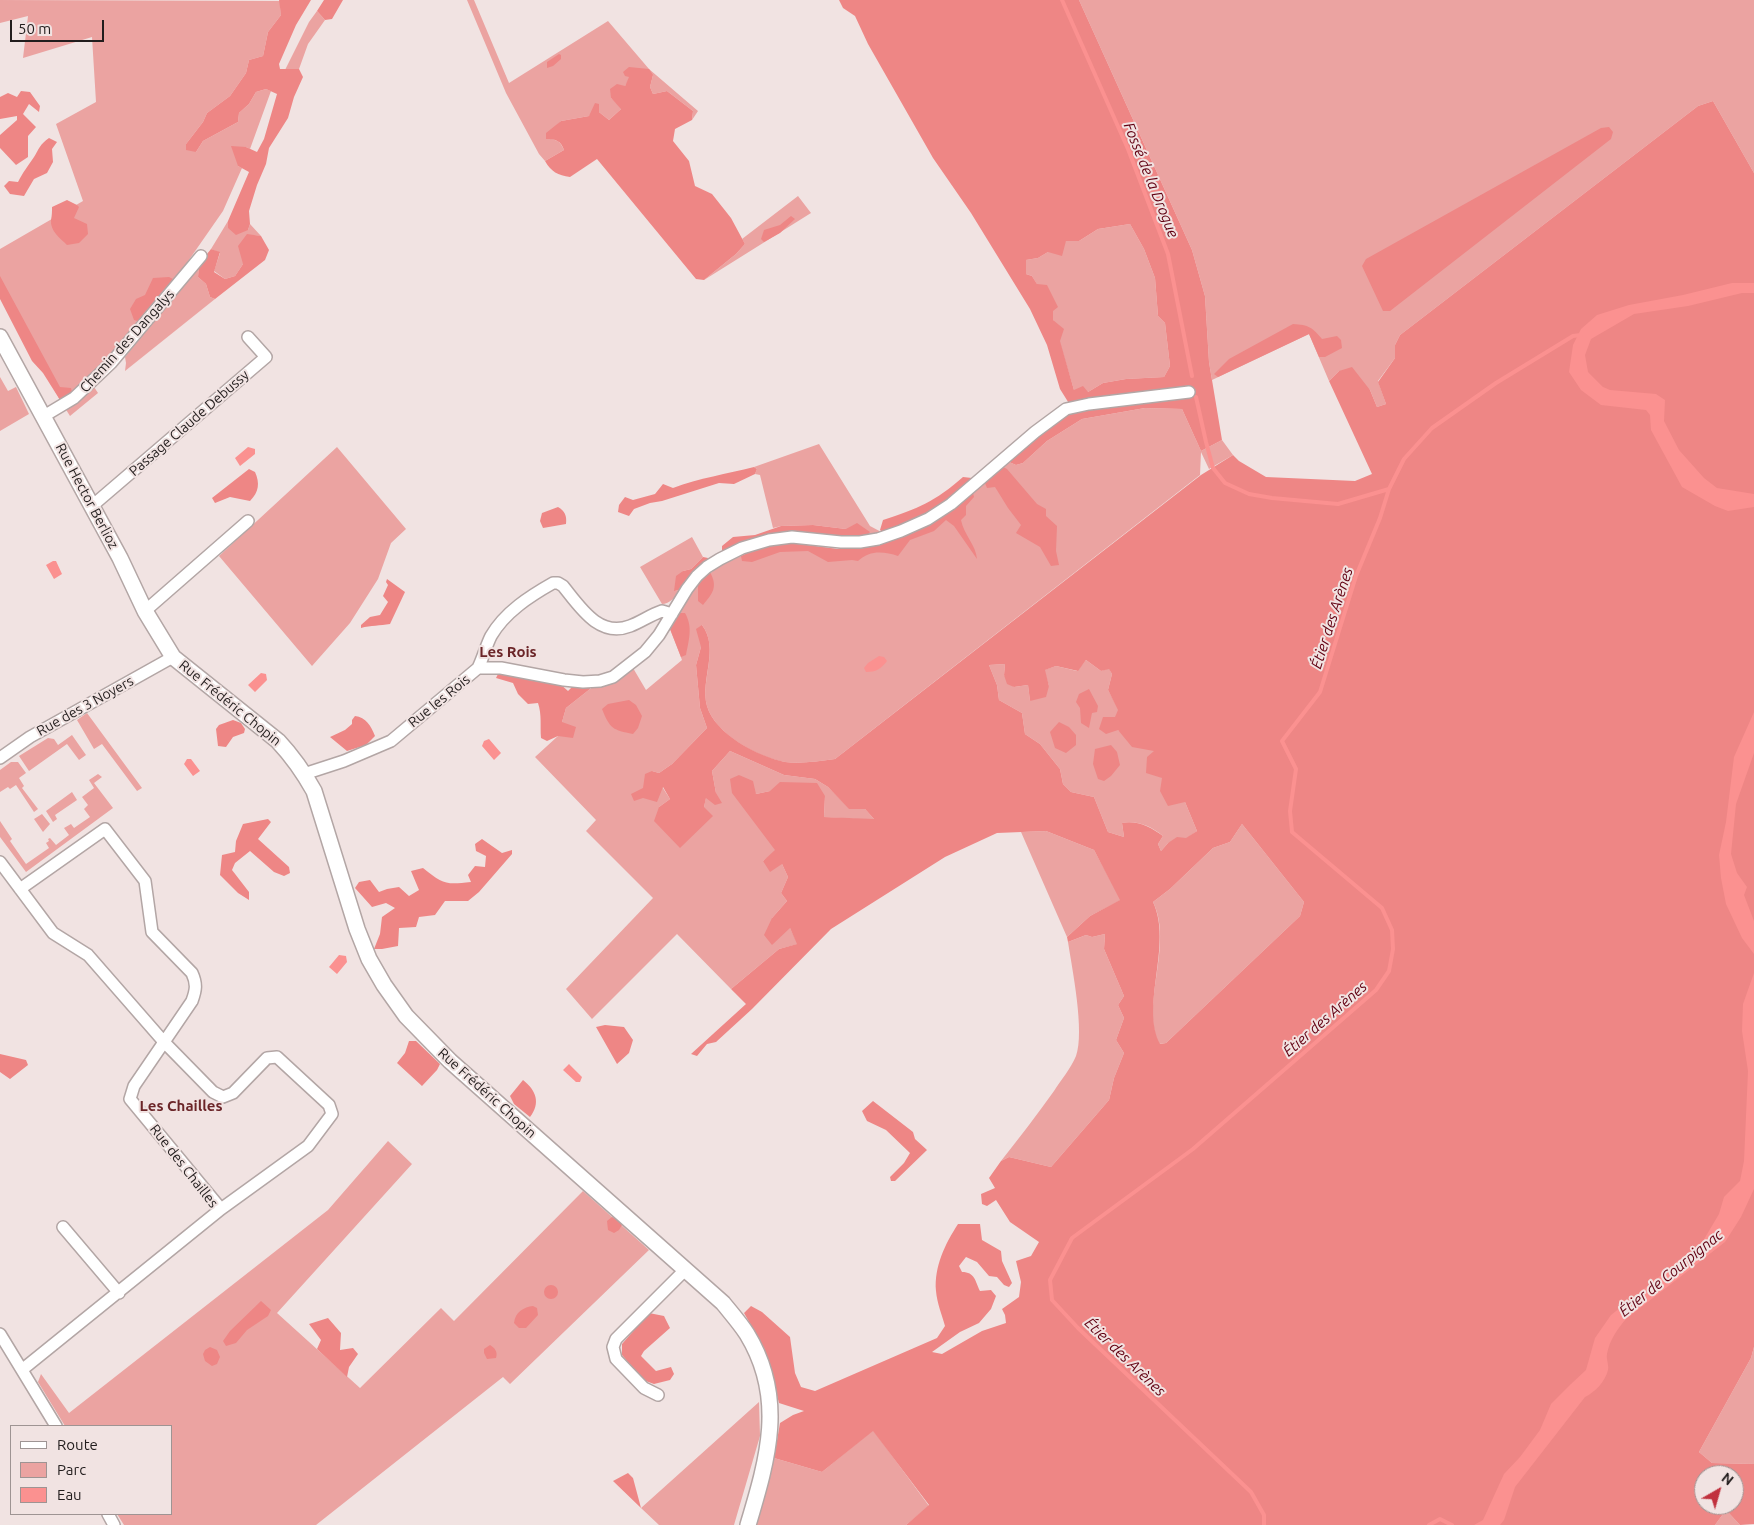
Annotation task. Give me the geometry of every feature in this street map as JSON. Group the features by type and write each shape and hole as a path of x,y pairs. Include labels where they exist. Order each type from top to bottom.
{"street":[{"name":"Chemin des Dangalys","path":"44,416 74,398 111,363 200,256"},
{"name":"Rue Hector Berlioz","path":"0,336 120,558 145,611 173,657"},
{"name":"Passage Claude Debussy","path":"92,506 266,357 248,337"},
{"name":"Rue les Rois","path":"304,774 344,761 391,741 478,668 500,668 564,680 600,681 614,677 645,652 659,636 697,576 707,567 742,548 769,540 792,537 860,542 886,536 928,519 951,504 1035,432 1066,409 1088,404 1189,392"},
{"path":"145,611 248,521"},
{"path":"478,668 490,638 506,616 553,583 563,586 593,621 600,626 610,628 630,626 662,611 672,614"},
{"name":"Rue des 3 Noyers","path":"0,758 30,737 173,657"},
{"name":"Rue Frédéric Chopin","path":"173,657 278,741 291,755 304,774 314,791 357,929 369,960 406,1016 450,1061 686,1269 723,1304 747,1333 761,1363 770,1397 771,1425 766,1460 748,1525"},
{"path":"20,889 105,829 145,881 152,932 192,973 196,982 196,991 192,1001 164,1042"},
{"path":"0,862 53,933 88,955 164,1042 213,1092 223,1098 233,1093 267,1058 277,1057 329,1105 332,1114 308,1146 221,1209"},
{"name":"Rue des Chailles","path":"23,1370 221,1209 130,1100 134,1086 164,1042"},
{"path":"63,1227 119,1293"},
{"path":"658,1395 644,1388 616,1359 613,1347 616,1339 686,1269"},
{"path":"0,1334 55,1424"}],"green space":[{"path":"0,0 280,1 281,15 268,32 263,56 249,60 246,73 230,96 207,113 203,122 186,144 196,152 203,141 238,122 239,113 249,104 256,92 266,89 271,91 250,149 246,147 238,166 242,168 223,211 175,280 118,350 85,383 60,400 0,292 0,249 83,201 56,124 96,102 92,37 23,58 28,16 0,23"},
{"path":"467,0 474,0 509,83 608,21 649,69 698,111 692,120 693,111 667,91 653,94 650,87 653,75 630,77 625,86 611,98 622,108 609,120 599,112 589,116 561,121 546,138 557,141 564,150 545,161 539,154 506,93"},
{"path":"1079,0 1754,0 1754,173 1713,101 1698,106 1400,335 1395,345 1395,358 1378,381 1386,404 1377,407 1370,390 1339,371 1329,381 1309,334 1212,380 1205,296 1192,250"},
{"path":"317,11 325,20 308,44 299,69 285,70 309,22"},
{"path":"798,196 811,213 704,280 736,254 745,244 742,239"},
{"path":"228,221 228,228 248,230 250,224 261,236 247,235 243,264 235,276 225,279 214,271 220,253 211,249"},
{"path":"1130,224 1144,249 1155,278 1158,316 1165,323 1170,366 1164,377 1126,379 1103,383 1088,392 1074,390 1053,320 1053,311 1032,276 1026,274 1026,260 1038,258 1066,241 1079,241 1098,229"},
{"path":"199,264 198,277 206,284 210,297 215,299 125,371 125,357"},
{"path":"0,377 8,391 16,387 29,414 0,431"},
{"path":"94,387 98,393 70,416 65,408"},
{"path":"1145,408 1182,409 1201,451 1222,440 1233,455 1209,469 1201,452 1200,475 835,759 797,763 775,760 763,756 739,743 719,726 707,706 706,686 710,654 707,634 702,625 701,647 696,665 700,708 707,728 672,764 659,773 652,771 670,799 659,807 704,807 706,797 716,793 712,771 730,751 784,775 815,779 828,787 849,808 865,809 875,820 824,817 825,796 770,791 756,794 739,775 776,851 763,861 782,864 788,877 781,893 787,901 772,918 790,928 798,944 779,949 731,989 677,934 592,1019 566,989 653,898 586,831 596,820 535,757 558,736 566,708 595,685 616,681 633,668 646,690 682,660 670,629 693,586 721,565 761,547 792,543 837,549 873,545 922,527 969,496 1009,462 1016,465 1023,463 1047,441 1082,419"},
{"path":"819,444 870,526 885,534 866,537 846,529 813,525 773,528 760,475 755,474 757,469 754,467"},
{"path":"337,447 406,529 391,543 378,579 350,623 312,666 219,556"},
{"path":"692,537 703,557 691,569 683,571 675,591 681,590 673,599 662,604 640,567"},
{"path":"1086,660 1101,671 1109,668 1112,674 1108,690 1119,710 1116,717 1118,730 1155,751 1162,778 1185,802 1197,831 1186,839 1168,843 1161,851 1158,844 1163,836 1154,829 1144,825 1133,822 1122,823 1124,837 1108,832 1094,797 1071,792 1063,784 1060,769 1040,744 1025,734 1022,713 999,700 997,685 989,665 1005,664 1004,675 1014,687 1028,685 1030,701 1049,686 1044,670 1056,666 1077,671"},
{"path":"87,713 142,788 137,791 102,744 94,749 77,720"},
{"path":"72,735 86,755 79,760 67,744 29,771 19,756 48,738 54,739 58,745"},
{"path":"11,762 18,762 26,773 19,778 24,786 22,788 38,809 34,812 16,785 0,792 0,770"},
{"path":"98,774 102,777 94,783 113,808 26,872 0,837 0,821 12,839 10,841 26,864 49,848 46,843 49,841 48,839 50,838 56,845 69,835 64,828 71,824 74,828 90,817 84,809 88,805 82,797 94,788 89,780"},
{"path":"72,792 77,800 55,815 57,819 53,822 46,811"},
{"path":"42,814 50,824 43,832 34,819"},
{"path":"1242,824 1304,902 1300,916 1166,1043 1159,1044 1154,1028 1153,1011 1160,937 1159,919 1153,902 1170,889 1213,848 1230,842"},
{"path":"1046,831 1094,850 1121,900 1090,916 1067,937 1021,832"},
{"path":"1105,934 1104,949 1124,996 1118,1005 1124,1018 1116,1040 1124,1053 1114,1078 1109,1100 1051,1167 1009,1157 1001,1161 1035,1118 1076,1056 1079,1032 1078,1016 1068,942 1086,935 1092,937"},
{"path":"388,1141 412,1164 277,1313 360,1388 441,1308 454,1321 583,1191 649,1250 510,1384 503,1377 316,1525 124,1525 118,1515 172,1515 172,1425 64,1425 38,1382 41,1374 69,1413 328,1210"},
{"path":"1754,1347 1754,1464 1712,1463 1699,1452 1751,1358"},
{"path":"759,1402 760,1436 734,1525 659,1525 641,1508"},
{"path":"873,1430 929,1506 906,1525 756,1525 774,1458 822,1472"},
{"path":"1722,1515 1731,1515 1740,1525 1715,1525"}],"shaded area":[{"path":"279,0 311,0 296,25 279,64 280,69 299,69 303,77 294,97 288,118 269,148 266,164 249,211 250,224 248,230 236,235 228,228 228,221 249,172 238,166 231,146 246,147 257,152 264,139 277,94 266,89 256,92 249,104 239,113 238,122 203,141 196,152 186,150 186,144 203,122 207,113 230,96 246,73 249,60 263,56 268,32 281,15"},
{"path":"324,0 343,0 332,19 325,20 317,11"},
{"path":"839,0 1079,0 1192,250 1205,296 1209,362 1222,440 1201,451 1182,409 1145,408 1082,419 1047,441 1023,463 1016,465 1009,462 1052,425 1070,405 1060,389 1047,345 1030,309 971,213 933,158 868,44 855,16 843,8","holes":["1130,224 1144,249 1155,278 1158,316 1165,323 1170,366 1164,377 1126,379 1103,383 1088,392 1083,386 1074,390 1060,341 1064,329 1053,320 1053,311 1058,307 1047,285 1037,284 1032,276 1026,274 1026,260 1038,258 1048,252 1062,256 1066,241 1079,241 1098,229"]},
{"path":"559,54 561,59 553,66 547,68 547,62"},
{"path":"629,67 649,69 653,75 650,87 653,94 667,91 693,111 692,120 675,129 673,141 689,161 695,186 712,194 731,218 745,244 736,254 704,280 696,279 597,159 570,177 555,172 545,161 564,150 558,141 546,139 546,133 561,121 589,116 595,103 599,104 599,112 609,120 621,109 611,98 610,89 617,84 625,86 629,77 625,76 623,72"},
{"path":"21,91 30,92 40,106 39,112 29,104 23,114 36,127 28,136 28,157 16,165 0,148 0,135 17,120 17,116 0,119 0,97 8,93 17,97"},
{"path":"1713,101 1754,173 1754,1347 1751,1358 1699,1452 1712,1463 1754,1464 1754,1524 1740,1525 1731,1515 1744,1515 1744,1465 1694,1465 1694,1515 1722,1515 1715,1525 906,1525 929,1505 873,1431 822,1472 774,1458 780,1423 804,1411 779,1403 764,1348 744,1313 751,1306 762,1312 790,1337 795,1373 801,1387 815,1391 937,1338 945,1326 936,1291 937,1273 941,1256 958,1224 980,1224 982,1240 1001,1251 1002,1261 1012,1283 1009,1287 1004,1285 997,1277 989,1276 977,1262 966,1257 959,1266 962,1272 972,1275 980,1291 991,1290 996,1296 991,1309 979,1323 960,1332 932,1352 942,1354 982,1331 1006,1323 1002,1309 1019,1297 1021,1282 1016,1261 1031,1256 1039,1242 1010,1222 996,1200 987,1206 982,1204 981,1194 995,1188 989,1178 1001,1161 1009,1157 1051,1167 1109,1100 1114,1078 1124,1053 1116,1040 1124,1018 1118,1005 1124,996 1104,949 1105,934 1092,937 1086,935 1068,942 1067,937 1090,916 1120,900 1094,850 1046,831 997,833 945,857 831,929 752,1009 716,1042 707,1044 697,1056 691,1054 746,1004 731,989 779,949 797,944 790,928 772,945 764,935 772,918 787,901 781,893 788,877 782,864 770,872 763,861 775,850 732,793 730,779 739,775 753,781 756,794 770,791 780,782 817,783 825,796 824,817 874,819 865,809 849,809 828,787 815,779 784,775 730,751 712,771 716,793 722,803 715,805 706,798 704,807 713,816 680,848 654,821 659,807 670,799 663,787 657,802 643,798 634,801 631,794 643,788 645,774 652,771 659,773 672,764 707,728 700,708 696,665 701,647 696,629 702,625 707,634 709,644 710,654 706,685 707,706 719,726 728,735 763,755 785,762 835,759 1201,475 1233,455 1239,461 1266,477 1355,481 1372,474 1329,381 1339,371 1352,367 1370,390 1377,407 1386,404 1378,382 1395,358 1395,345 1400,335 1698,106","holes":["1086,660 1101,671 1109,669 1112,674 1108,690 1118,710 1115,717 1103,717 1099,729 1106,734 1118,730 1132,747 1154,751 1147,757 1146,773 1162,778 1160,791 1168,806 1185,802 1197,831 1186,838 1177,837 1161,851 1158,844 1163,836 1144,825 1133,822 1122,823 1124,837 1108,832 1094,797 1071,792 1063,784 1060,769 1040,744 1025,734 1022,713 999,700 997,685 989,665 1005,664 1004,675 1007,684 1014,687 1028,685 1030,701 1046,697 1049,686 1045,670 1056,666 1078,671","1242,824 1304,902 1300,916 1166,1043 1160,1044 1155,1028 1153,1011 1160,937 1158,919 1153,902 1170,889 1213,848 1230,842"]},
{"path":"1609,127 1613,132 1611,139 1390,311 1383,311 1362,266 1366,259 1601,128"},
{"path":"49,138 57,142 52,149 53,162 47,173 34,179 24,196 10,194 4,186 9,181 18,182 40,147"},
{"path":"67,200 79,207 74,218 87,224 88,234 79,243 67,245 52,228 51,220 52,207"},
{"path":"791,216 795,219 780,233 764,242 761,239 764,230 780,225"},
{"path":"247,234 261,236 269,250 265,260 215,299 210,297 206,284 198,277 199,264 211,249 220,252 214,272 225,279 235,276 243,264 238,246"},
{"path":"0,276 60,387 71,388 72,392 60,400 43,373 32,361 0,299"},
{"path":"169,277 175,280 140,322 134,320 130,309 136,299 145,295 153,278"},
{"path":"1293,324 1310,327 1322,339 1337,336 1341,340 1342,348 1325,357 1319,357 1309,334 1218,377 1214,374 1229,359"},
{"path":"754,467 757,469 755,474 734,484 719,483 650,503 634,509 629,516 618,512 619,505 625,497 633,500 655,494 663,484 673,488"},
{"path":"1003,467 1007,469 1037,504 1046,509 1046,516 1057,526 1056,551 1059,565 1051,566 1040,547 1016,533 1021,525 995,487 987,488 985,483"},
{"path":"249,469 255,472 258,480 257,491 250,501 230,497 215,503 212,498"},
{"path":"963,477 972,478 970,484 918,520 885,534 880,530 883,520 926,503"},
{"path":"973,493 974,497 966,506 966,515 961,520 977,559 954,526 946,520 934,531 910,540 898,556 877,552 862,557 858,561 828,562 808,551 780,552 752,562 742,561 741,556 761,547 792,543 837,549 873,545 922,527"},
{"path":"558,507 565,514 566,524 543,528 540,521 542,513"},
{"path":"857,523 870,532 866,537 851,538 781,534 750,539 722,551 722,546 733,537 755,535 781,526 813,525 846,529"},
{"path":"703,557 708,558 707,562 681,590 674,591 676,576 683,571 691,569"},
{"path":"710,572 714,586 703,605 698,601 698,581"},
{"path":"387,579 405,592 390,624 361,628 361,625 370,617 380,615 388,602 383,596 388,585"},
{"path":"678,613 685,613 690,628 686,655 681,657 670,629"},
{"path":"498,674 559,683 568,691 574,685 589,683 590,689 566,708 562,722 576,727 573,738 558,736 547,741 541,738 538,703 528,704 518,694 513,683 496,678"},
{"path":"1089,689 1098,706 1097,712 1092,713 1089,728 1081,723 1080,708 1076,702 1079,694"},
{"path":"629,700 636,705 642,716 638,728 633,734 613,728 607,721 602,709 608,704"},
{"path":"355,716 362,718 368,723 375,736 366,745 347,751 330,737 345,730 352,724"},
{"path":"233,720 241,723 245,729 244,733 233,737 226,747 218,746 216,729 219,725"},
{"path":"1059,722 1069,727 1076,735 1076,745 1066,753 1055,748 1050,732"},
{"path":"1111,745 1117,752 1120,765 1104,781 1098,779 1093,764 1095,749"},
{"path":"268,819 271,822 258,839 289,867 290,873 284,876 274,872 250,851 235,863 232,870 249,892 249,900 238,893 220,875 222,855 235,852 236,841 243,824"},
{"path":"482,839 502,853 512,850 512,854 479,892 468,901 445,901 435,915 419,917 416,927 399,928 398,946 374,949 380,934 382,917 395,908 386,903 372,907 355,888 359,882 370,880 379,892 399,887 409,896 419,890 411,871 423,868 445,882 471,882 468,875 475,866 485,867 486,856 476,851 475,844"},
{"path":"605,1025 624,1027 633,1040 629,1053 617,1064 596,1027"},
{"path":"409,1041 416,1041 440,1064 422,1086 397,1063 405,1053"},
{"path":"0,1054 26,1060 28,1065 10,1079 0,1072"},
{"path":"523,1080 536,1097 535,1107 530,1117 514,1104 510,1096"},
{"path":"873,1101 913,1132 915,1139 927,1150 895,1181 891,1181 890,1177 904,1163 910,1153 886,1130 867,1121 862,1111"},
{"path":"612,1217 620,1220 622,1225 614,1233 608,1230 607,1221"},
{"path":"551,1285 556,1287 558,1292 556,1297 551,1299 546,1297 544,1292 546,1287"},
{"path":"261,1301 271,1310 268,1316 247,1330 236,1343 226,1346 223,1341 230,1331"},
{"path":"533,1306 537,1308 538,1315 526,1328 519,1328 514,1323 516,1316 523,1309"},
{"path":"649,1313 664,1316 670,1328 644,1351 641,1356 656,1371 671,1367 674,1374 670,1380 654,1384 643,1380 622,1355 622,1344"},
{"path":"328,1318 341,1333 340,1350 353,1348 358,1354 349,1367 347,1377 317,1349 321,1340 309,1324"},
{"path":"490,1345 496,1350 497,1354 496,1358 487,1359 484,1349"},
{"path":"210,1347 217,1350 220,1357 217,1364 212,1366 205,1361 203,1354"},
{"path":"628,1473 633,1478 641,1508 613,1481"}],"water":[{"path":"1732,283 1754,283 1754,293 1742,293 1688,306 1634,314 1591,339 1585,355 1588,372 1603,387 1610,390 1656,394 1665,400 1664,421 1679,450 1704,478 1717,488 1754,494 1754,507 1728,511 1715,506 1682,487 1651,430 1650,415 1646,410 1601,405 1581,390 1569,372 1573,345 1581,329 1597,315 1629,305 1683,295"},
{"path":"248,447 255,449 255,454 240,466 235,458"},
{"path":"56,561 62,574 54,579 46,565"},
{"path":"879,656 884,657 887,661 878,670 866,672 864,668 868,663"},
{"path":"261,673 266,674 267,680 255,692 248,685"},
{"path":"1754,712 1754,753 1736,804 1731,854 1737,873 1747,887 1744,895 1754,921 1754,954 1742,938 1726,904 1719,855 1726,822 1734,757"},
{"path":"489,739 501,753 494,760 482,746 484,741"},
{"path":"187,759 191,759 200,771 193,776 184,764"},
{"path":"339,955 346,956 347,962 337,974 329,967"},
{"name":"Étier de Courpignac","path":"1754,973 1754,1189 1741,1217 1725,1242 1626,1319 1617,1331 1608,1349 1608,1370 1605,1379 1585,1397 1515,1487 1504,1520 1500,1525 1474,1525 1483,1520 1504,1474 1520,1457 1540,1430 1551,1404 1586,1370 1595,1338 1611,1315 1703,1241 1719,1214 1724,1197 1740,1181 1744,1161 1748,1071 1742,1031 1743,1004"},
{"path":"569,1064 582,1077 580,1082 576,1082 563,1070"}],"waterway":[{"name":"Fossé de la Drogue","path":"1062,0 1128,149 1168,254 1192,376"},
{"name":"Étier des Arènes","path":"1264,1525 1264,1515 1251,1492 1078,1328 1052,1300 1050,1280 1072,1238 1193,1149 1376,990 1389,971 1393,949 1392,930 1382,908 1292,832 1290,811 1296,769 1282,741 1320,692 1356,576 1380,518 1389,489 1404,459 1432,428 1496,383 1573,336 1581,335"},
{"name":"Fossé de la Drogue","path":"1196,397 1213,468 1225,483 1249,494 1338,504 1389,489"},
{"path":"1429,1525 1440,1519 1452,1525"}],"district":[{"name":"Les Rois","path":"508,652"},
{"name":"Les Chailles","path":"181,1106"}]}
